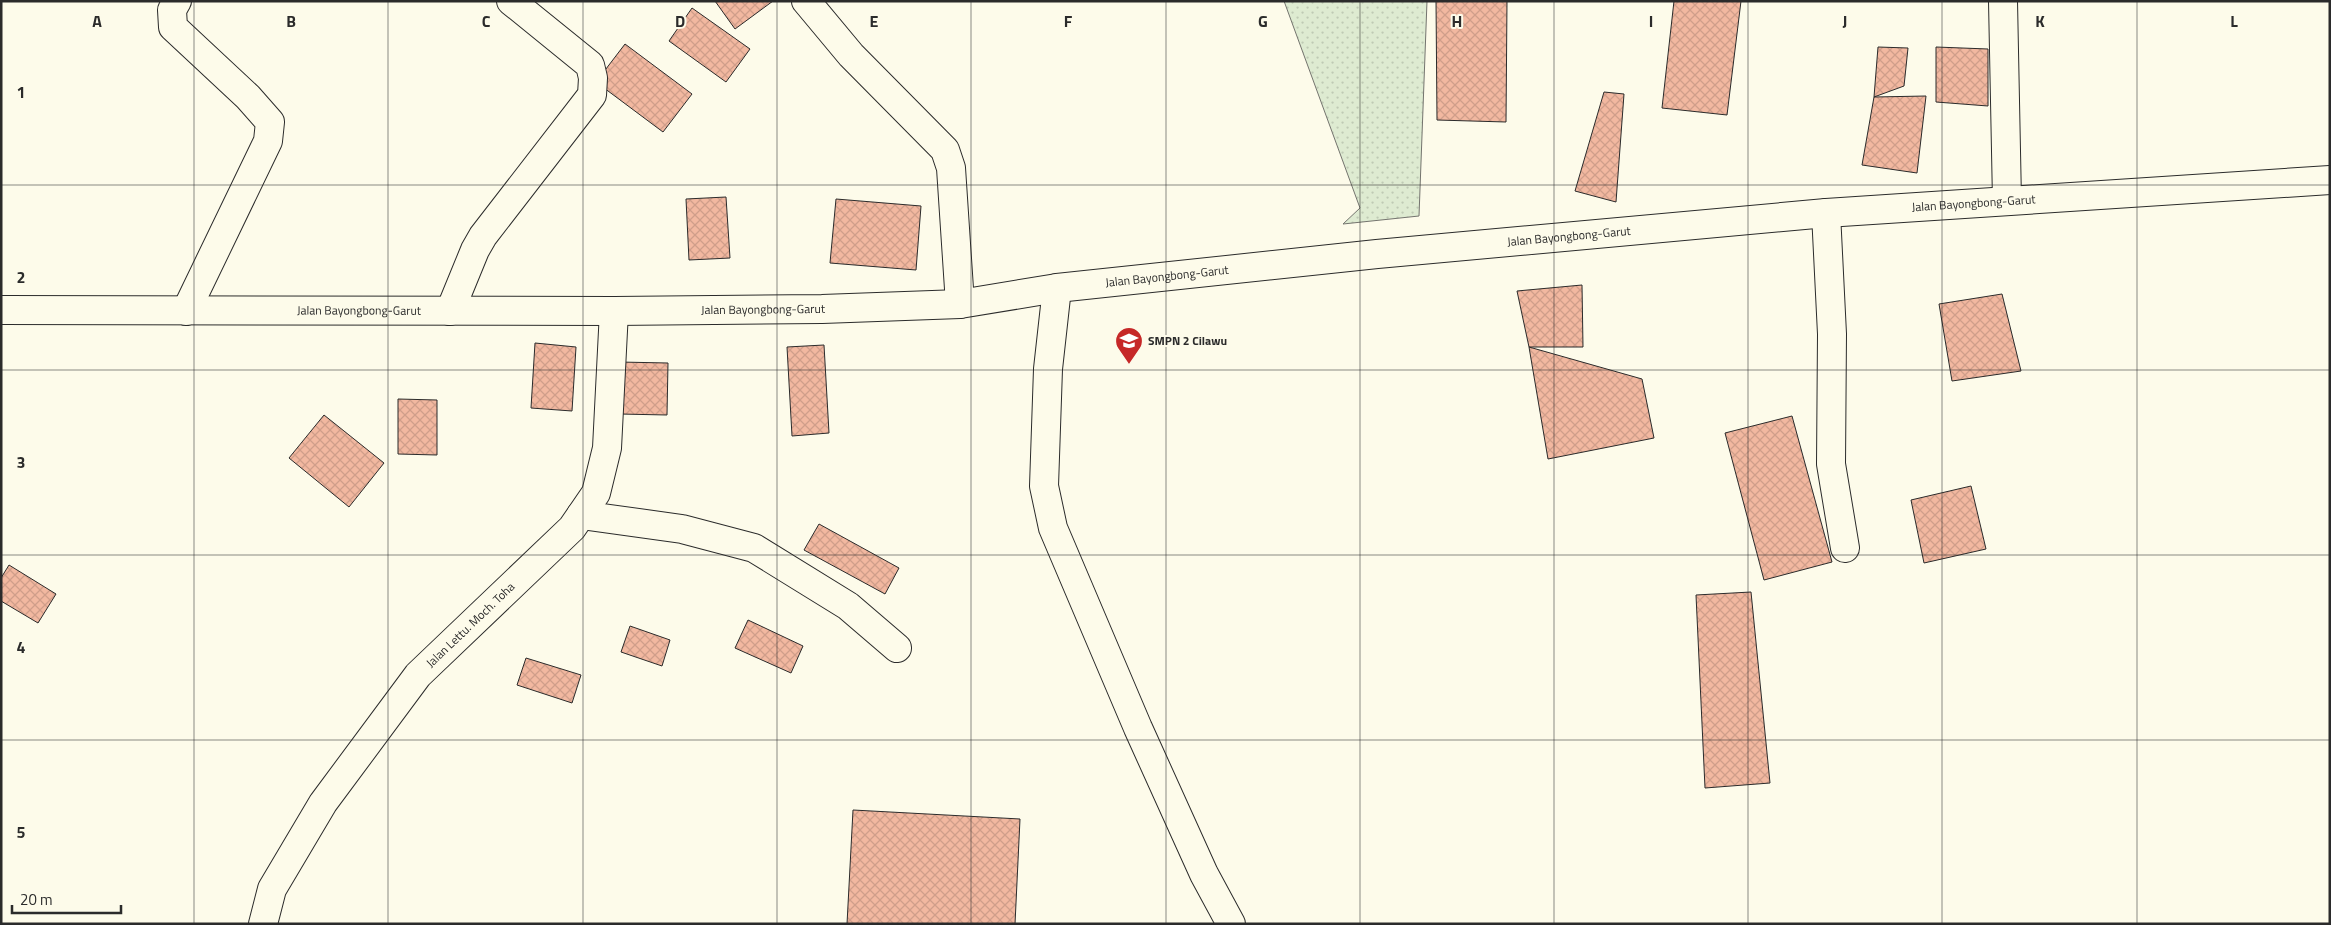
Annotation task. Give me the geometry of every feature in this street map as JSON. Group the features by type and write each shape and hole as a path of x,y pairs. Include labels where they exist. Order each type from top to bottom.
{"street":[{"path":"177,1 172,10 173,27 248,97 270,122 268,141 186,310"},
{"path":"450,311 478,243 592,95 593,78 590,65 511,1"},
{"path":"806,1 851,55 945,150 951,168 960,304"},
{"path":"2004,1 2007,201"},
{"name":"Jalan Bayongbong-Garut","path":"1,310 614,311 822,309 960,304 1057,288 1377,254 1826,213 2330,180"},
{"path":"1826,213 1832,334 1831,464 1845,548"},
{"path":"1057,288 1048,369 1044,486 1052,528 1138,728 1204,874 1231,924"},
{"name":"Jalan Lettu. Moch. Toha","path":"262,924 272,890 323,803 418,674 572,528 596,493 607,448 614,311"},
{"path":"581,515 682,528 754,548 848,606 897,648"}],"green space":[{"path":"1284,1 1427,1 1419,216 1343,224 1360,208"}],"building":[{"path":"715,1 773,1 735,29"},
{"path":"1436,1 1507,1 1506,122 1437,120"},
{"path":"1674,1 1741,1 1727,115 1662,108"},
{"path":"692,8 750,49 726,82 669,41"},
{"path":"625,44 692,94 663,132 596,82"},
{"path":"1878,47 1908,48 1904,86 1874,97"},
{"path":"1936,47 1988,49 1988,106 1936,102"},
{"path":"1604,92 1624,94 1616,202 1575,191"},
{"path":"1926,96 1917,173 1862,165 1874,97"},
{"path":"726,197 730,258 689,260 686,199"},
{"path":"836,199 921,206 916,270 830,263"},
{"path":"1582,285 1583,347 1529,347 1517,291"},
{"path":"2002,294 2021,371 1952,381 1939,304"},
{"path":"535,343 576,347 572,411 531,408"},
{"path":"824,345 829,433 792,436 787,347"},
{"path":"1529,347 1642,379 1654,438 1548,459"},
{"path":"619,362 668,363 667,415 619,414"},
{"path":"398,399 437,400 437,455 398,454"},
{"path":"324,415 384,463 349,507 289,458"},
{"path":"1792,416 1832,562 1764,580 1725,433"},
{"path":"1971,486 1986,549 1924,563 1911,500"},
{"path":"819,524 899,568 885,594 804,550"},
{"path":"9,565 56,594 38,623 1,601 1,578"},
{"path":"1751,592 1770,783 1705,788 1696,595"},
{"path":"748,620 803,646 791,673 735,648"},
{"path":"630,626 670,640 662,666 621,652"},
{"path":"526,658 581,675 572,703 517,685"},
{"path":"853,810 1020,819 1015,924 847,924"}],"place":[{"name":"SMPN 2 Cilawu","path":"1129,365"}]}
